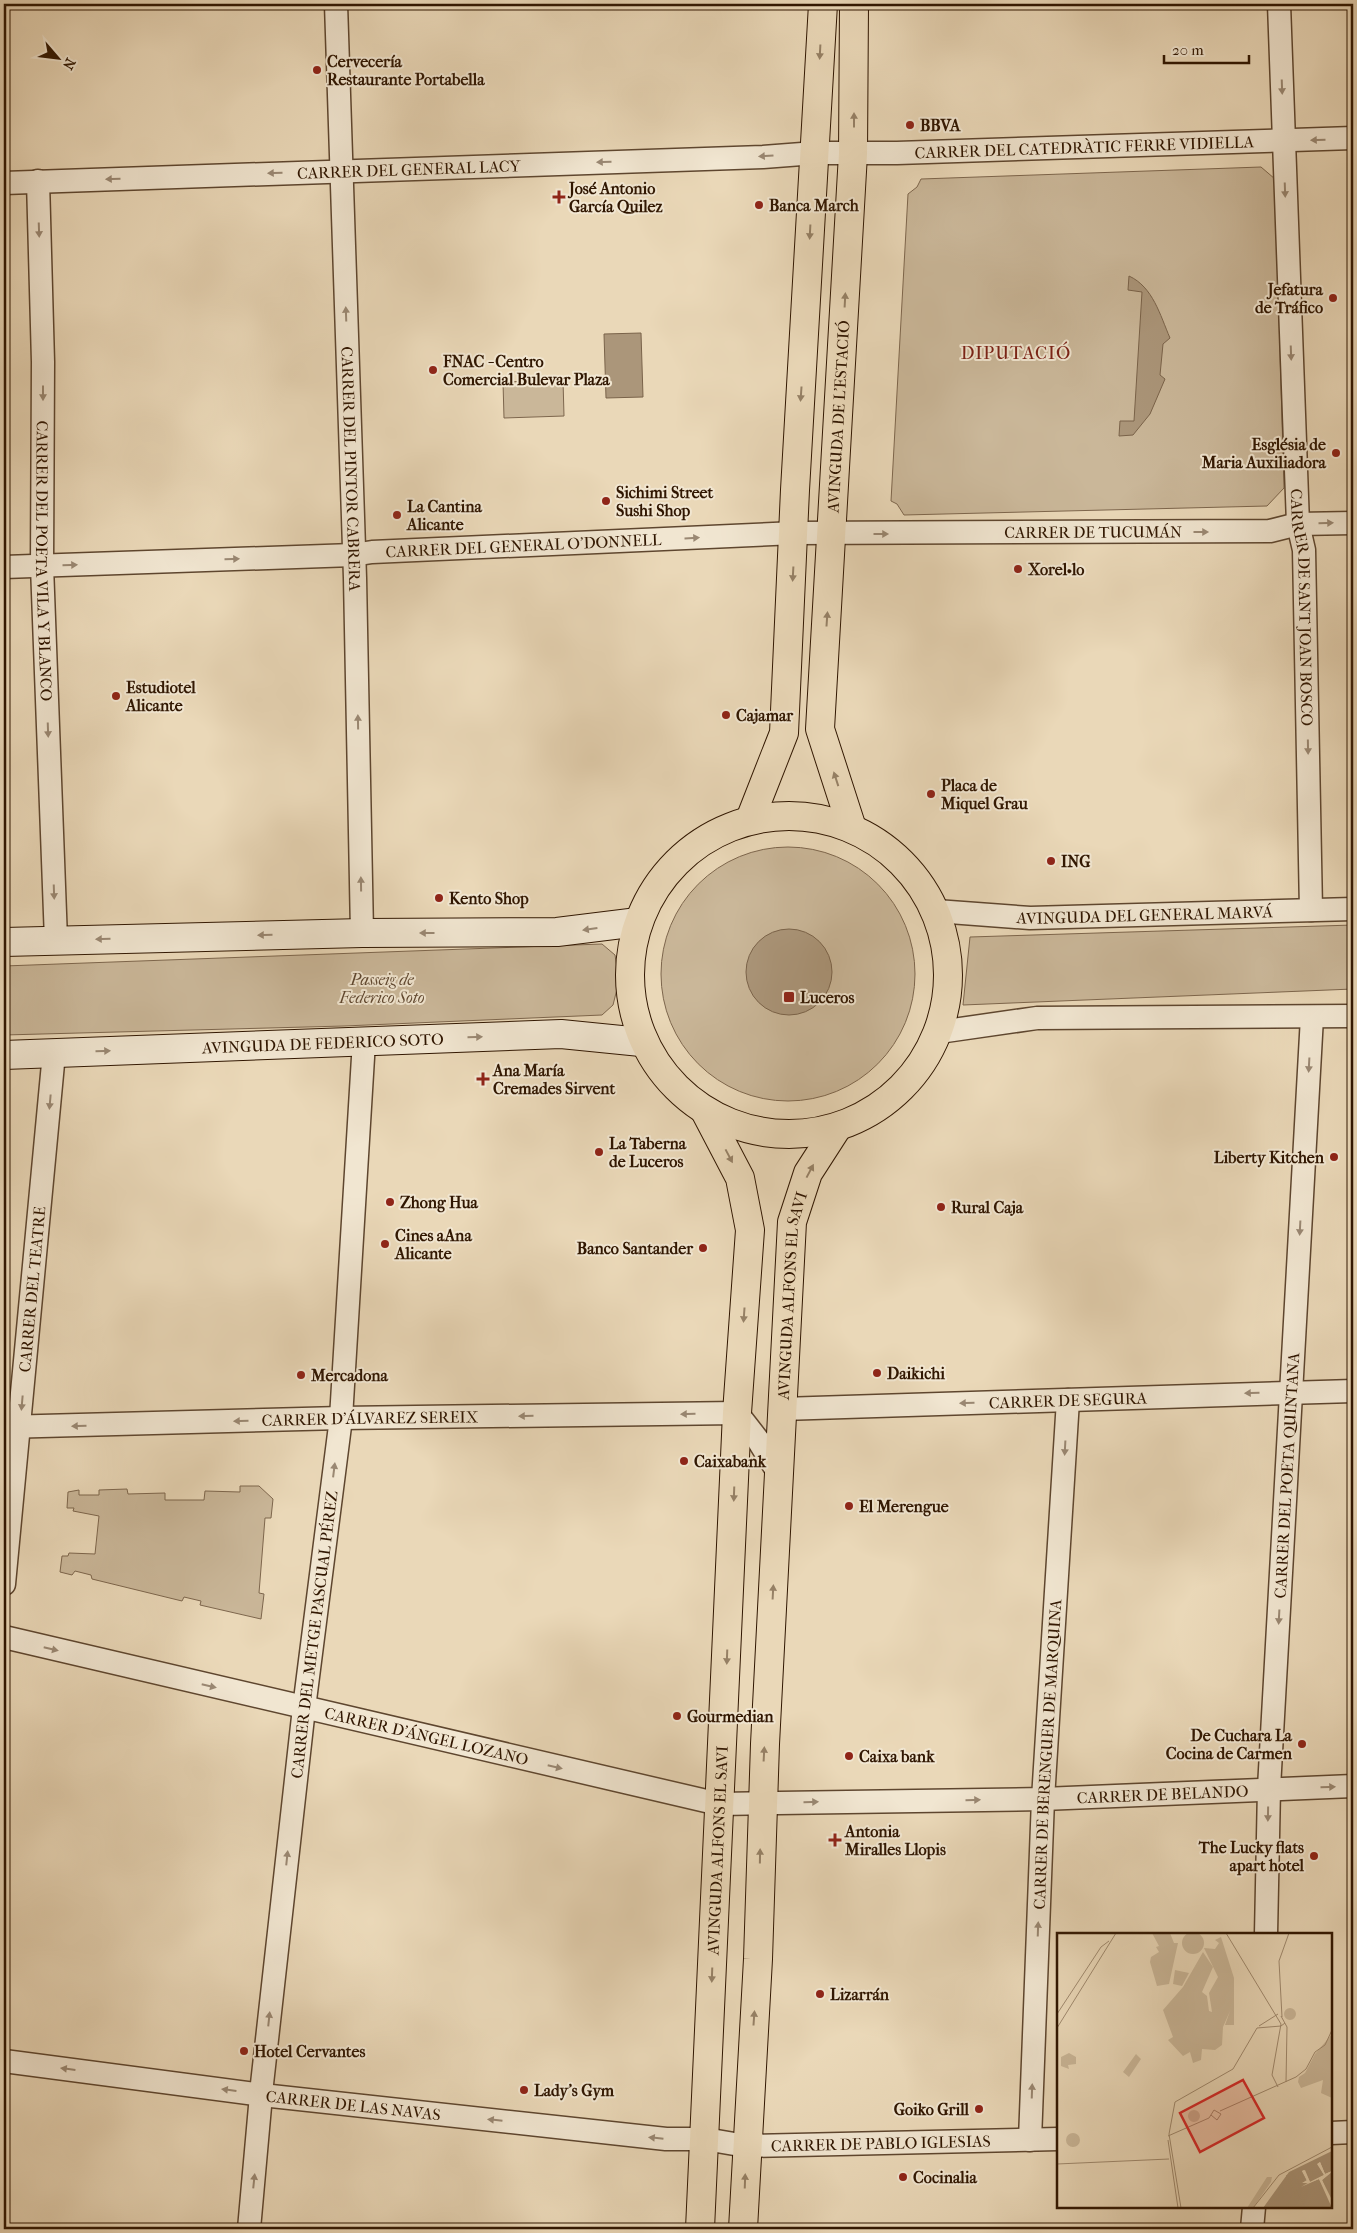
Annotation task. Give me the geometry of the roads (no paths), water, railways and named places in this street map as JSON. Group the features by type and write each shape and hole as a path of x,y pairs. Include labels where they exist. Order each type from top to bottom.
{"main road":[{"path":"751,817 784,733 795,533 795,490 823,4"},
{"name":"AVINGUDA DE L'ESTACIÓ","path":"850,825 820,729 853,154 854,4"},
{"path":"782,810 815,813 850,825 895,854 920,883 936,911 948,968 939,1032 919,1069 889,1098 863,1117 837,1128 791,1136 738,1128 706,1113 682,1095 664,1076 641,1042 629,980 638,922 678,861 723,830 751,817 782,810"},
{"name":"AVINGUDA ALFONS EL SAVI","path":"700,2229 737,1413 750,1230 740,1178 706,1113"},
{"name":"AVINGUDA ALFONS EL SAVI","path":"743,2229 746,2146 758,1959 762,1803 792,1222 808,1174 837,1128"}],"street":[{"name":"CARRER DEL PINTOR CABRERA","path":"336,4 353,555 362,933"},
{"name":"CARRER DE SANT JOAN BOSCO","path":"1279,4 1298,524 1304,550 1311,910"},
{"name":"CARRER DEL CATEDRÀTIC FERRE VIDIELLA","path":"815,153 853,154 1283,142 1353,138"},
{"name":"CARRER DEL GENERAL LACY","path":"4,183 763,157 815,153"},
{"name":"CARRER DEL POETA VILA Y BLANCO","path":"38,181 43,362 42,566 56,940"},
{"name":"CARRER DE TUCUMÁN","path":"832,534 1270,531 1298,524 1353,522"},
{"name":"CARRER DEL GENERAL O'DONNELL","path":"4,567 353,555 372,552 795,533 832,534"},
{"name":"AVINGUDA DEL GENERAL MARVÁ","path":"936,911 1030,918 1353,909"},
{"path":"4,942 362,933 564,932 638,922"},
{"path":"939,1032 1037,1018 1353,1016"},
{"name":"CARRER DEL POETA QUINTANA","path":"1266,1933 1269,1788 1312,1017"},
{"name":"AVINGUDA DE FEDERICO SOTO","path":"4,1055 561,1034 641,1042"},
{"name":"CARRER DEL METGE PASCUAL PÉREZ","path":"249,2229 304,1708 341,1418 364,1041"},
{"name":"CARRER DEL TEATRE","path":"4,1584 12,1428 54,1053"},
{"name":"CARRER DE SEGURA","path":"782,1409 1353,1391"},
{"name":"CARRER DE BERENGUER DE MARQUINA","path":"1030,2140 1044,1799 1068,1400"},
{"path":"737,1413 758,1440 779,1474"},
{"name":"CARRER D'ÁLVAREZ SEREIX","path":"12,1428 341,1418 737,1413"},
{"name":"CARRER D'ÁNGEL LOZANO","path":"4,1637 719,1804 762,1803"},
{"name":"CARRER DE BELANDO","path":"762,1803 1044,1799 1269,1788 1353,1786"},
{"name":"CARRER DE LAS NAVAS","path":"4,2061 262,2095 666,2139 705,2139"},
{"path":"1332,2133 1353,2132"},
{"name":"CARRER DE PABLO IGLESIAS","path":"705,2139 746,2146 1057,2139"},
{"path":"1252,2229 1254,2208"}],"place":[{"name":"Cervecería Restaurante Portabella","path":"317,70"},
{"name":"BBVA","path":"910,125"},
{"name":"José Antonio García Quilez","path":"559,197"},
{"name":"Banca March","path":"759,205"},
{"name":"Jefatura de Tráfico","path":"1333,298"},
{"name":"FNAC - Centro Comercial Bulevar Plaza","path":"433,370"},
{"name":"Església de Maria Auxiliadora","path":"1336,453"},
{"name":"Sichimi Street Sushi Shop","path":"606,501"},
{"name":"La Cantina Alicante","path":"397,515"},
{"name":"Xorel•lo","path":"1018,569"},
{"name":"Estudiotel Alicante","path":"116,696"},
{"name":"Cajamar","path":"726,715"},
{"name":"Placa de Miquel Grau","path":"931,794"},
{"name":"ING","path":"1051,861"},
{"name":"Kento Shop","path":"439,898"},
{"name":"Luceros","path":"789,997"},
{"name":"Ana María Cremades Sirvent","path":"483,1079"},
{"name":"La Taberna de Luceros","path":"599,1152"},
{"name":"Liberty Kitchen","path":"1334,1157"},
{"name":"Zhong Hua","path":"390,1202"},
{"name":"Rural Caja","path":"941,1207"},
{"name":"Cines aAna Alicante","path":"385,1244"},
{"name":"Banco Santander","path":"703,1248"},
{"name":"Daikichi","path":"877,1373"},
{"name":"Mercadona","path":"301,1375"},
{"name":"Caixabank","path":"684,1461"},
{"name":"El Merengue","path":"849,1506"},
{"name":"Gourmedian","path":"677,1716"},
{"name":"De Cuchara La Cocina de Carmen","path":"1302,1744"},
{"name":"Caixa bank","path":"849,1756"},
{"name":"Antonia Miralles Llopis","path":"835,1840"},
{"name":"The Lucky flats apart hotel","path":"1314,1856"},
{"name":"Lizarrán","path":"820,1994"},
{"name":"Hotel Cervantes","path":"244,2051"},
{"name":"Lady's Gym","path":"524,2090"},
{"name":"Goiko Grill","path":"979,2109"},
{"name":"Cocinalia","path":"903,2177"}],"district":[{"name":"DIPUTACIÓ","path":"1016,353"}],"park label":[{"name":"Passeig de Federico Soto","path":"382,988"}]}
